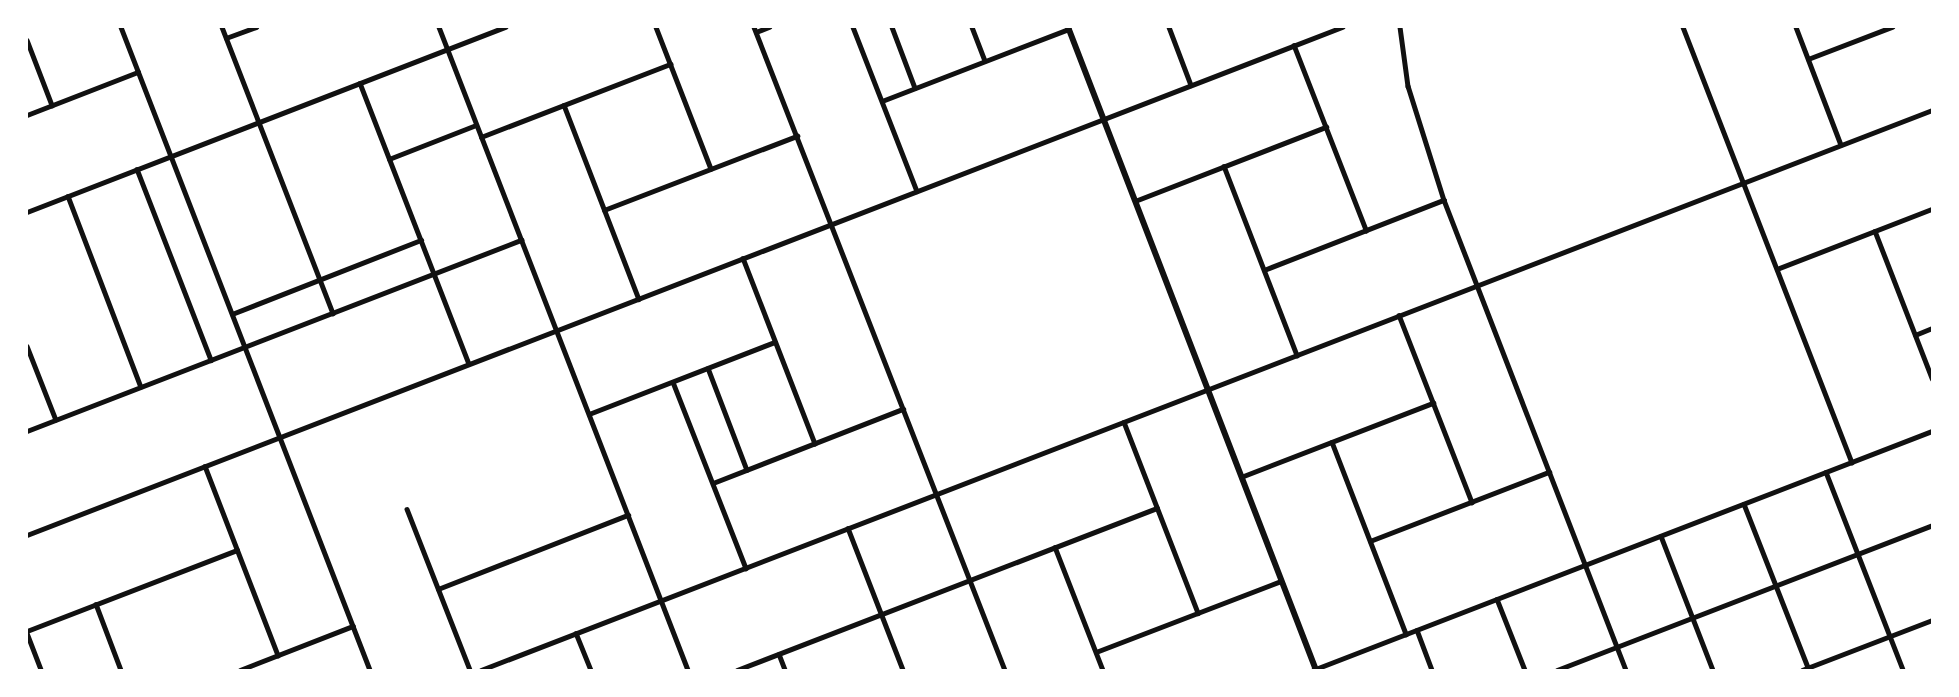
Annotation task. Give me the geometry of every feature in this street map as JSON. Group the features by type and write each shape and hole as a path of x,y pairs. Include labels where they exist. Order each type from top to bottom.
{"street":[{"path":"121,27 370,670"},
{"path":"222,27 333,313"},
{"path":"226,38 256,27"},
{"path":"438,27 688,670"},
{"path":"27,212 505,27"},
{"path":"656,27 711,169"},
{"path":"769,27 755,29 1005,670"},
{"path":"854,27 917,191"},
{"path":"892,27 915,88"},
{"path":"972,27 985,61"},
{"path":"1169,27 1191,85"},
{"path":"27,535 1342,27"},
{"path":"1400,27 1408,86 1444,200 1626,670"},
{"path":"1683,27 1852,462"},
{"path":"1796,27 1841,145"},
{"path":"1808,59 1892,27"},
{"path":"882,101 1068,28 1315,670 1932,431"},
{"path":"27,40 52,105"},
{"path":"1294,45 1366,230"},
{"path":"481,137 670,64"},
{"path":"27,115 138,72"},
{"path":"360,83 469,364"},
{"path":"564,105 639,298"},
{"path":"482,670 1932,110"},
{"path":"389,159 477,125"},
{"path":"1135,201 1326,127"},
{"path":"604,210 797,136"},
{"path":"1224,166 1297,355"},
{"path":"137,169 211,360"},
{"path":"68,196 141,387"},
{"path":"1264,270 1444,200"},
{"path":"1777,269 1932,209"},
{"path":"1875,231 1932,378"},
{"path":"232,314 421,240"},
{"path":"27,431 521,240"},
{"path":"743,258 815,444"},
{"path":"1399,315 1472,502"},
{"path":"1915,334 1932,328"},
{"path":"589,414 775,342"},
{"path":"27,346 56,420"},
{"path":"708,368 747,470"},
{"path":"673,382 746,568"},
{"path":"1241,477 1433,403"},
{"path":"713,483 903,409"},
{"path":"1124,422 1198,613"},
{"path":"1332,442 1406,634"},
{"path":"205,466 278,655"},
{"path":"1370,541 1550,472"},
{"path":"1826,472 1903,670"},
{"path":"1744,504 1806,669 1932,620"},
{"path":"737,670 1157,508"},
{"path":"407,509 470,670"},
{"path":"438,589 628,515"},
{"path":"1557,670 1932,525"},
{"path":"848,528 903,670"},
{"path":"1661,536 1713,670"},
{"path":"1055,547 1103,670"},
{"path":"41,670 27,632 237,550"},
{"path":"1096,652 1281,581"},
{"path":"1497,599 1525,670"},
{"path":"96,604 121,670"},
{"path":"240,670 353,626"},
{"path":"1417,630 1432,670"},
{"path":"576,633 591,670"},
{"path":"779,654 785,670"}]}
